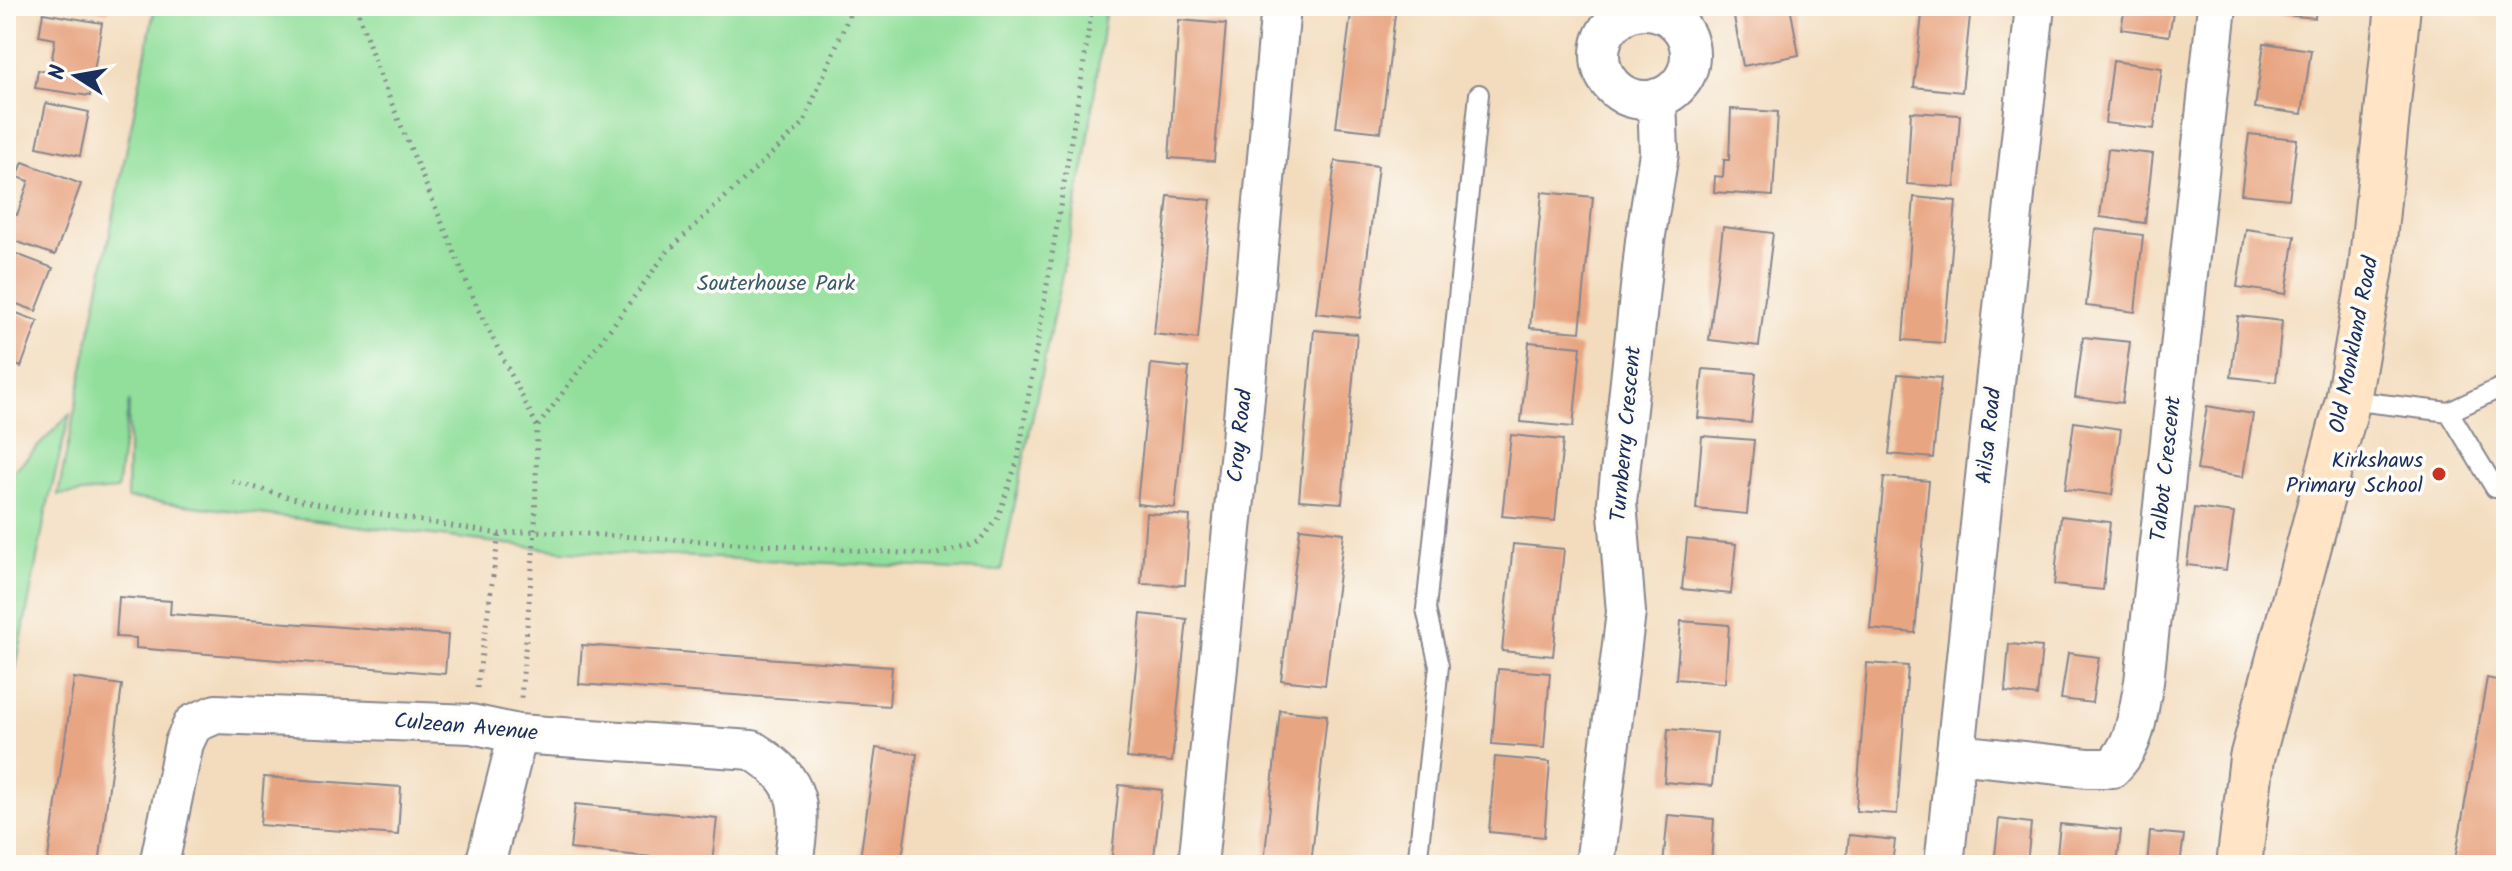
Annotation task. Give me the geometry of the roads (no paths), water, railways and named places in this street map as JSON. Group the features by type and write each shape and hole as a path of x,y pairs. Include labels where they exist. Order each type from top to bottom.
{"street":[{"name":"Croy Road","path":"1198,865 1281,6"},
{"name":"Ailsa Road","path":"1944,865 2035,6"},
{"name":"Talbot Crescent","path":"1956,754 2112,768 2133,740 2144,682 2217,6"},
{"name":"Old Monkland Road","path":"2239,865 2252,758 2348,400 2371,269 2398,6"},
{"path":"1652,10 1672,13 1688,40 1690,52 1689,64 1678,86 1657,98 1645,100 1633,98 1612,85 1601,64 1601,51 1609,29 1628,13 1652,10"},
{"name":"Turnberry Crescent","path":"1595,865 1626,612 1617,502 1645,241 1659,153 1657,98"},
{"name":"Culzean Avenue","path":"159,865 184,743 193,724 216,714 471,724 518,734 752,750 776,765 789,783 799,812 793,865"},
{"path":"485,865 518,734"}],"lane":[{"path":"1417,865 1439,666 1426,609 1479,94"},
{"path":"2348,400 2449,412 2506,385"},
{"path":"2449,412 2495,488"}],"place":[{"name":"Kirkshaws Primary School","path":"2439,474"}],"park label":[{"name":"Souterhouse Park","path":"776,284"}]}
